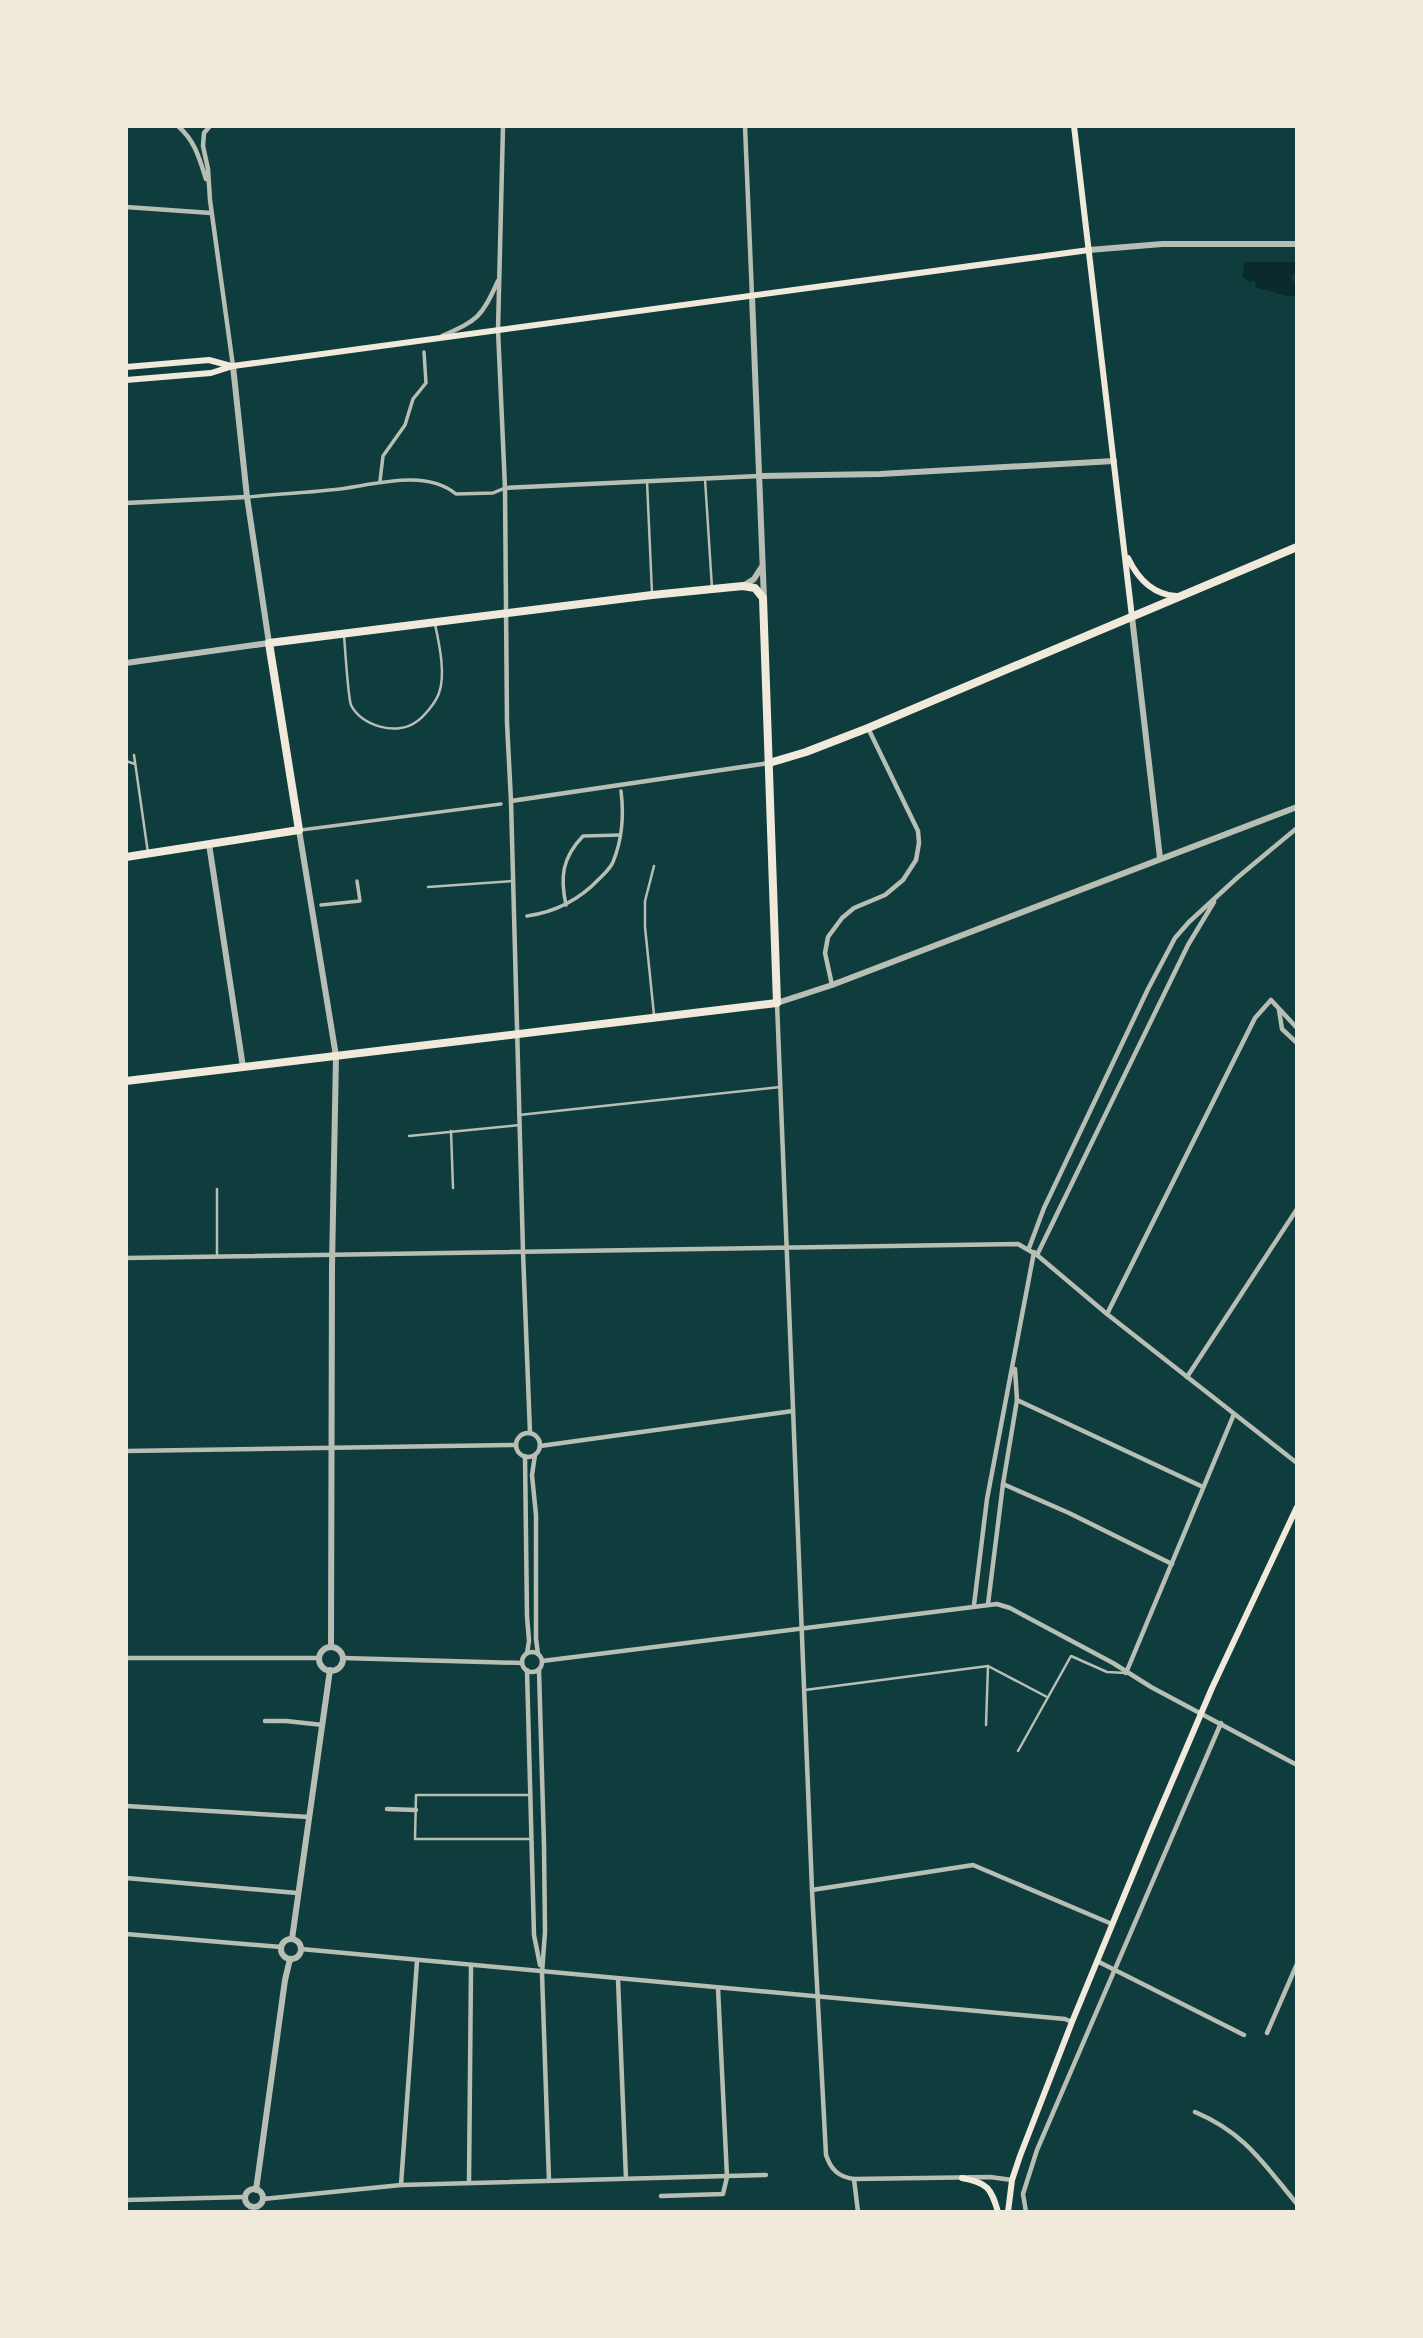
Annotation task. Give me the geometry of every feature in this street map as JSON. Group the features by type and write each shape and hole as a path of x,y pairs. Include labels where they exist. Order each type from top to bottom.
{"highway":[{"path":"769,763 868,728 1297,547"},
{"path":"126,857 299,830 269,643 743,586 758,590 764,604 777,1003 126,1081"}],"main road":[{"path":"1074,126 1132,617"},
{"path":"126,380 211,373 233,366 1089,250"},
{"path":"126,367 209,360 233,366"},
{"path":"1124,550 1144,582 1159,593 1178,596"},
{"path":"1008,2212 1012,2180 1097,1960 1201,1713 1297,1507"},
{"path":"962,2178 987,2187 993,2195 998,2212"}],"street":[{"path":"178,126 196,147 208,186"},
{"path":"126,663 269,643 247,498 233,366 202,141 210,126"},
{"path":"503,126 498,330 505,488 507,723 512,801 530,1433"},
{"path":"746,126 764,604"},
{"path":"126,207 211,213"},
{"path":"1089,250 1162,244 1297,244"},
{"path":"431,340 477,319 487,305 499,278"},
{"path":"380,481 383,456 404,425 414,398 426,383 424,352"},
{"path":"126,503 247,498 331,490 380,481 431,482 448,487 456,494 493,493 505,488 759,476 893,473 1114,461"},
{"path":"743,586 757,576 762,562"},
{"path":"1132,617 1160,858"},
{"path":"832,985 825,953 828,937 842,918 854,908 885,895 903,880 916,860 919,843 918,831 868,728"},
{"path":"512,801 769,763"},
{"path":"527,916 547,913 566,905 586,893 610,867 620,835 623,814 621,791"},
{"path":"331,1647 332,1255 336,1056 299,830 501,804"},
{"path":"1012,2180 855,2179 835,2171 826,2155 812,1889 777,1003 832,985 1297,807"},
{"path":"974,1605 987,1499 1005,1398 1016,1356 1033,1252 1044,1208 1148,989 1182,930 1297,828"},
{"path":"566,905 564,861 578,841 583,836 620,835"},
{"path":"209,845 243,1067"},
{"path":"321,905 360,901 357,881"},
{"path":"1033,1252 1188,945 1206,913 1223,891"},
{"path":"1107,1314 1249,1029 1271,1000 1297,1028"},
{"path":"1277,1006 1282,1029 1296,1040"},
{"path":"1187,1377 1297,1209"},
{"path":"126,1258 1018,1244 1033,1252 1107,1314 1297,1463"},
{"path":"988,1604 1017,1400 1016,1356"},
{"path":"1017,1400 1203,1487"},
{"path":"540,1446 793,1411"},
{"path":"1126,1673 1234,1415"},
{"path":"535,1454 525,1456 519,1452 516,1445 519,1437 530,1433 536,1436 540,1446"},
{"path":"126,1451 516,1445"},
{"path":"540,1446 535,1454 532,1475 536,1515 536,1639 542,1661 539,1670 545,1932 542,1973 550,2182"},
{"path":"522,1663 529,1642 526,1608 525,1456"},
{"path":"1003,1484 1172,1564"},
{"path":"526,1516 536,1515"},
{"path":"526,1538 536,1539"},
{"path":"526,1570 536,1570"},
{"path":"542,1661 988,1604 1010,1608 1113,1663 1126,1673 1296,1762"},
{"path":"526,1608 537,1607"},
{"path":"331,1647 340,1651 343,1658 339,1667 330,1670 323,1668 319,1658 325,1649 331,1647"},
{"path":"527,1653 538,1654"},
{"path":"126,1658 319,1658"},
{"path":"343,1658 522,1663"},
{"path":"522,1663 527,1670 534,1935 542,1973"},
{"path":"292,1939 330,1670"},
{"path":"527,1670 539,1670"},
{"path":"528,1702 539,1701"},
{"path":"265,1721 323,1725"},
{"path":"1026,2212 1023,2194 1037,2150 1221,1723"},
{"path":"531,1795 543,1795"},
{"path":"126,1806 309,1816"},
{"path":"387,1809 416,1810"},
{"path":"533,1839 544,1839"},
{"path":"812,1889 973,1865 1112,1924"},
{"path":"126,1878 298,1893"},
{"path":"126,1934 281,1947"},
{"path":"292,1939 300,1944 301,1950 296,1958 290,1959 283,1955 281,1947 286,1940 292,1939"},
{"path":"301,1950 1065,2019 1072,2022"},
{"path":"256,2190 290,1959"},
{"path":"1097,1960 1244,2035"},
{"path":"401,2185 417,1961"},
{"path":"1266,2033 1297,1964"},
{"path":"469,2183 471,1966"},
{"path":"618,1979 626,2179"},
{"path":"662,2196 723,2194 727,2176 718,1988"},
{"path":"1195,2112 1213,2119 1237,2135 1297,2204"},
{"path":"263,2199 401,2185 766,2175"},
{"path":"855,2179 858,2212"},
{"path":"256,2190 261,2193 263,2199 261,2204 253,2209 246,2203 245,2197 249,2191 256,2190"},
{"path":"126,2200 245,2197"}],"lane":[{"path":"705,479 712,590"},
{"path":"647,481 652,595"},
{"path":"344,634 351,704 366,722 385,728 406,727 420,719 439,692 442,674 435,624"},
{"path":"134,755 148,853"},
{"path":"126,761 135,764"},
{"path":"654,866 645,901 654,1018"},
{"path":"428,887 513,881"},
{"path":"519,1115 780,1087"},
{"path":"409,1136 520,1125"},
{"path":"451,1131 453,1188"},
{"path":"217,1189 217,1256"},
{"path":"1018,1751 1072,1655 1107,1672 1126,1673"},
{"path":"804,1690 988,1666 1047,1697"},
{"path":"986,1725 988,1666"},
{"path":"531,1795 416,1795 415,1839 533,1839"}],"water":[{"path":"1244,262 1297,262 1297,272 1291,278 1297,286 1297,296 1255,287 1256,283 1252,280 1250,283 1243,277"}]}
